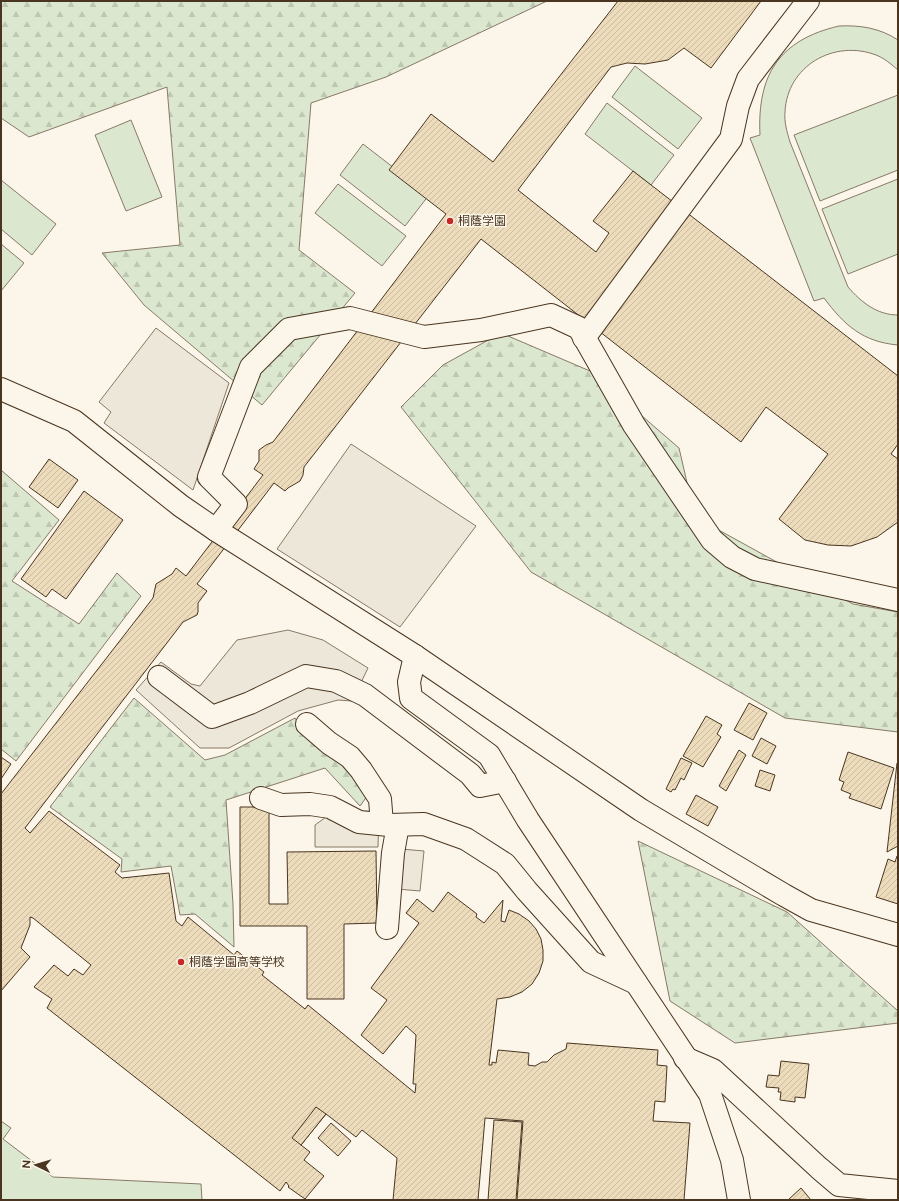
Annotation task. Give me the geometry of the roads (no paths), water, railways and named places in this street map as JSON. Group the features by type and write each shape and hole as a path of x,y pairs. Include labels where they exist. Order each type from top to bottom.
{"street":[{"path":"584,338 731,139 738,106 748,79 808,1"},
{"path":"216,530 236,504 209,477 251,367 289,329 350,318 424,337 481,330 551,315 579,328 634,425 712,540 732,557 755,569 898,600"},
{"path":"1,389 74,421 181,506 216,530 415,656 641,810 811,910 898,935"},
{"path":"415,656 409,682 412,698 489,756 528,820 710,1094 732,1160 739,1200"},
{"path":"159,677 212,716 250,703 306,676 336,681 365,695 470,774 480,786 505,782"},
{"path":"307,724 329,743 350,757 361,770 380,799 390,825 393,854 387,928"},
{"path":"261,798 281,805 310,804 330,807 359,822 390,825 424,824 466,839 505,864 527,891 591,962 636,983"},
{"path":"685,1058 713,1070 839,1185 898,1191"}],"place":[{"name":"桐蔭学園","path":"450,221"},
{"name":"桐蔭学園高等学校","path":"181,962"}]}
